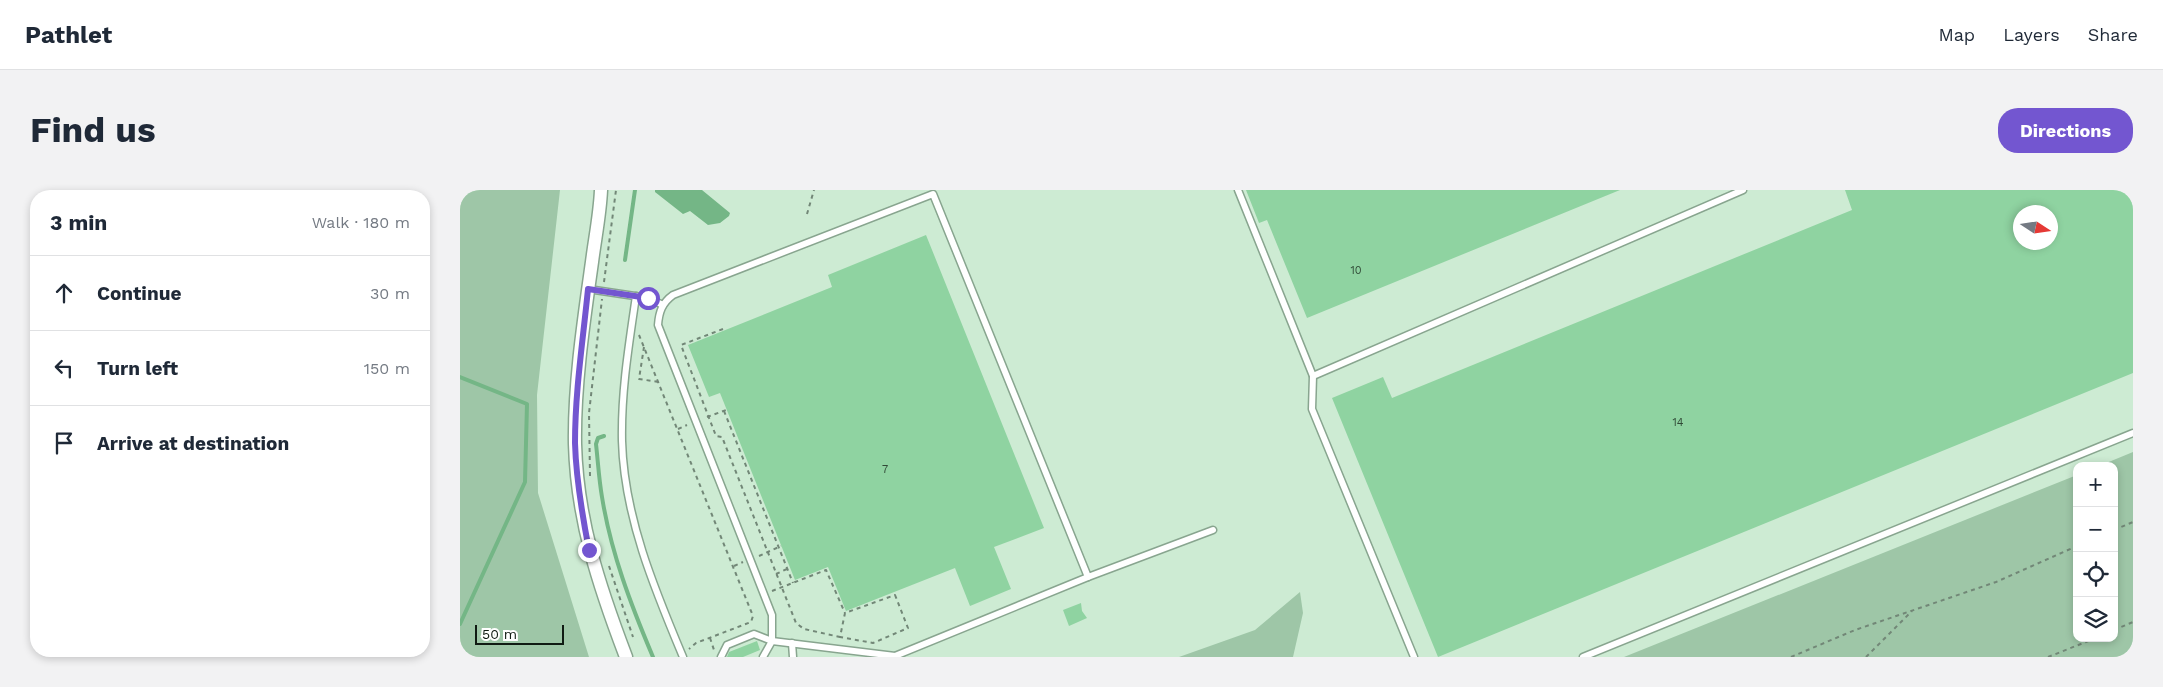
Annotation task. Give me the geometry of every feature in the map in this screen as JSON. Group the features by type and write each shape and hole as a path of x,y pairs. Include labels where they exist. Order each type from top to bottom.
{"street":[{"path":"601,190 588,289 576,412 577,479 589,550 599,586 626,657"}],"lane":[{"path":"1238,190 1313,376 1312,408 1414,657"},
{"path":"1313,376 1743,190"},
{"path":"763,657 772,641 772,615 658,325 658,314 672,295 932,194 1088,578"},
{"path":"588,289 648,298 663,305"},
{"path":"636,296 623,407 622,442 626,478 631,510 640,542 682,655"},
{"path":"1583,657 2133,433"},
{"path":"721,657 727,645 754,634 772,641 895,656 1213,530"},
{"path":"792,643 793,657"}],"path":[{"path":"590,476 589,414 616,190"},
{"path":"807,214 814,190"},
{"path":"723,329 681,345 716,436 722,438 793,618 799,626 840,637 873,643 908,628 896,595 845,613"},
{"path":"639,334 753,616 751,622 696,643 682,655"},
{"path":"644,346 639,379 659,382"},
{"path":"724,411 793,583"},
{"path":"2118,528 2133,522"},
{"path":"1791,657 1855,630 1996,582 2073,548"},
{"path":"608,563 633,639"},
{"path":"776,574 787,569"},
{"path":"765,594 826,570 845,613 837,649"},
{"path":"1866,657 1913,610"},
{"path":"2118,628 2133,622"},
{"path":"710,638 715,651"},
{"path":"2048,657 2086,642"}],"shaded area":[{"path":"460,190 560,190 537,395 538,493 589,657 460,657"},
{"path":"655,190 702,190 730,213 720,223 708,225 690,211 683,214 655,192"},
{"path":"2133,452 2133,657 1624,657 2073,477 2073,642 2118,642 2118,462 2109,462"},
{"path":"1300,592 1303,613 1293,657 1179,657 1255,630"}],"building":[{"path":"1246,190 1620,190 1307,318 1267,220 1259,223"},
{"path":"1845,190 2133,190 2133,373 1438,657 1332,398 1383,377 1392,398 1852,210"},
{"path":"926,235 1044,528 994,547 1011,589 970,606 955,568 846,611 828,567 795,580 720,393 709,397 688,345 832,287 828,275"},
{"path":"1081,603 1082,611 1087,618 1069,626 1063,610"},
{"path":"757,641 760,650 743,657 727,657 729,652"}],"waterway":[{"path":"625,260 635,190"},
{"path":"460,377 527,404 525,482 460,624"},
{"path":"604,436 598,438 596,444 606,518 616,559 653,657"}],"route":[{"path":"589,550 577,479 575,442 579,373 588,289 648,298"}]}
